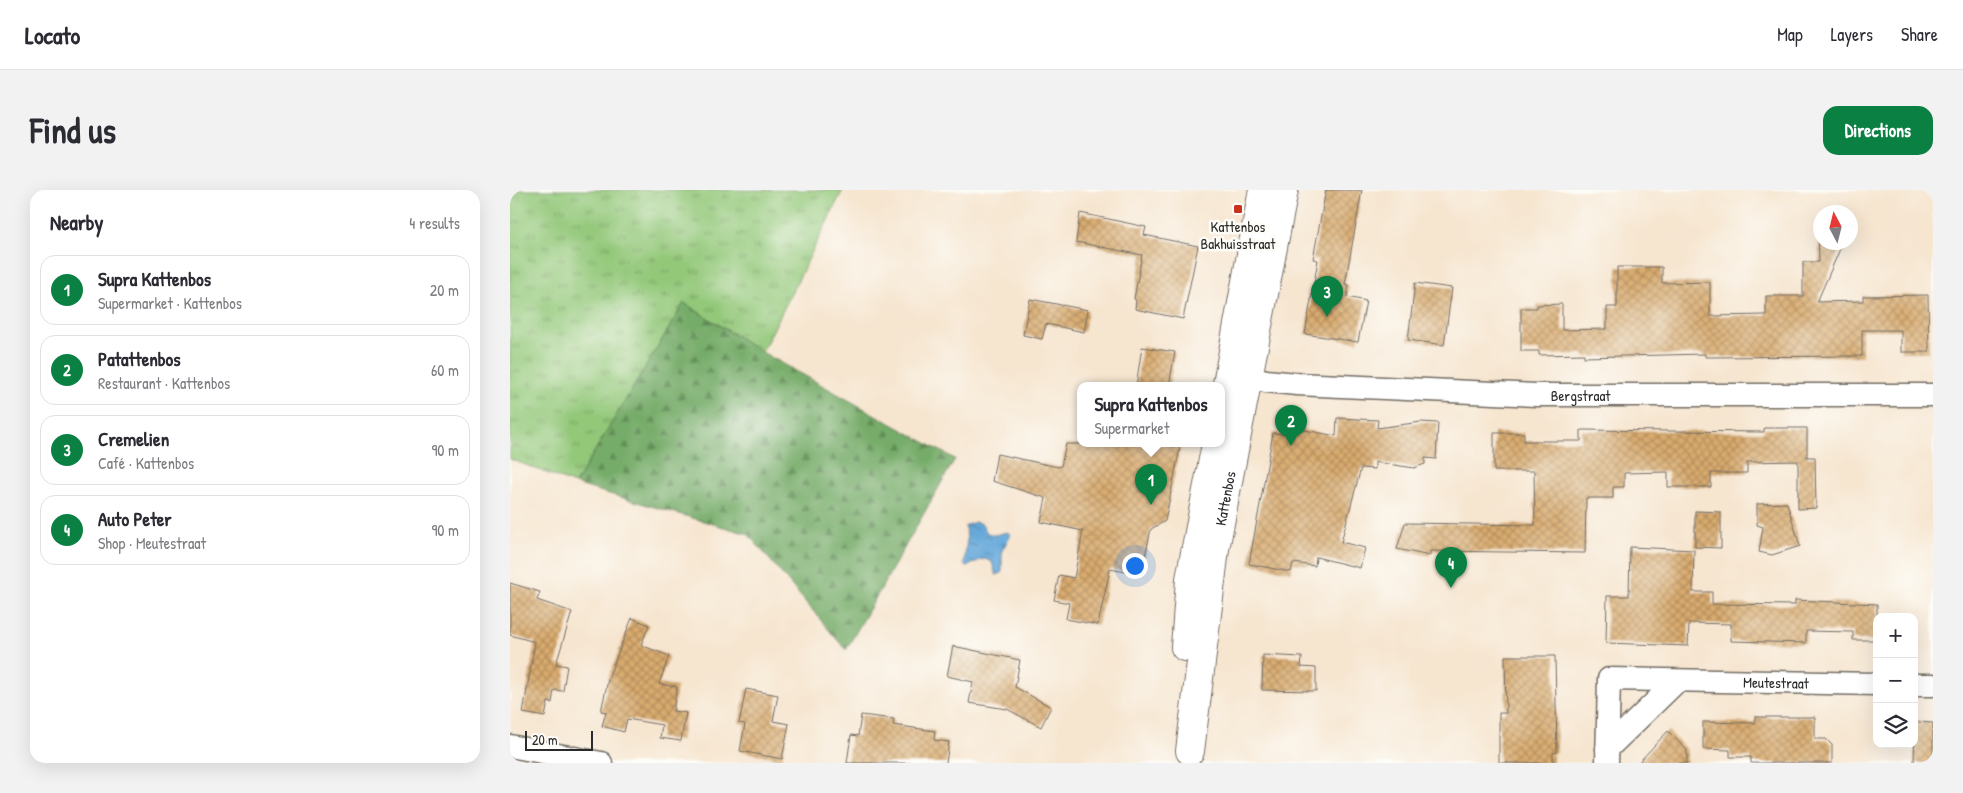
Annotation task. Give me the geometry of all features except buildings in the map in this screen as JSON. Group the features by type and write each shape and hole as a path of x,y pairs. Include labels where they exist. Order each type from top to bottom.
{"main road":[{"name":"Kattenbos","path":"1189,757 1215,549 1240,375 1262,190"},
{"name":"Kattenbos","path":"1225,407 1240,375 1284,190"},
{"name":"Kattenbos","path":"1189,757 1185,708 1186,636 1190,580 1215,447"}],"street":[{"name":"Bergstraat","path":"1240,375 1297,384 1536,395 1933,395"},
{"name":"Meutestraat","path":"1607,756 1609,679 1676,682 1873,684"},
{"name":"Meutestraat","path":"1607,756 1676,682"},
{"path":"1918,684 1933,685"},
{"path":"510,746 602,763"}],"green space":[{"path":"510,190 843,190 762,352 684,303 575,484 510,459"},
{"path":"684,303 762,352 955,459 846,650 748,534 575,484"}],"water":[{"path":"975,522 982,524 987,533 995,535 1007,532 1011,535 1002,550 1002,573 996,575 992,562 985,559 971,565 964,565 967,538 965,526"}],"place":[{"name":"Kattenbos Bakhuisstraat","path":"1238,209"},
{"name":"Cremelien","path":"1327,317"},
{"name":"Patattenbos","path":"1291,446"},
{"name":"Supra Kattenbos","path":"1151,505"},
{"name":"Auto Peter","path":"1451,588"}]}
